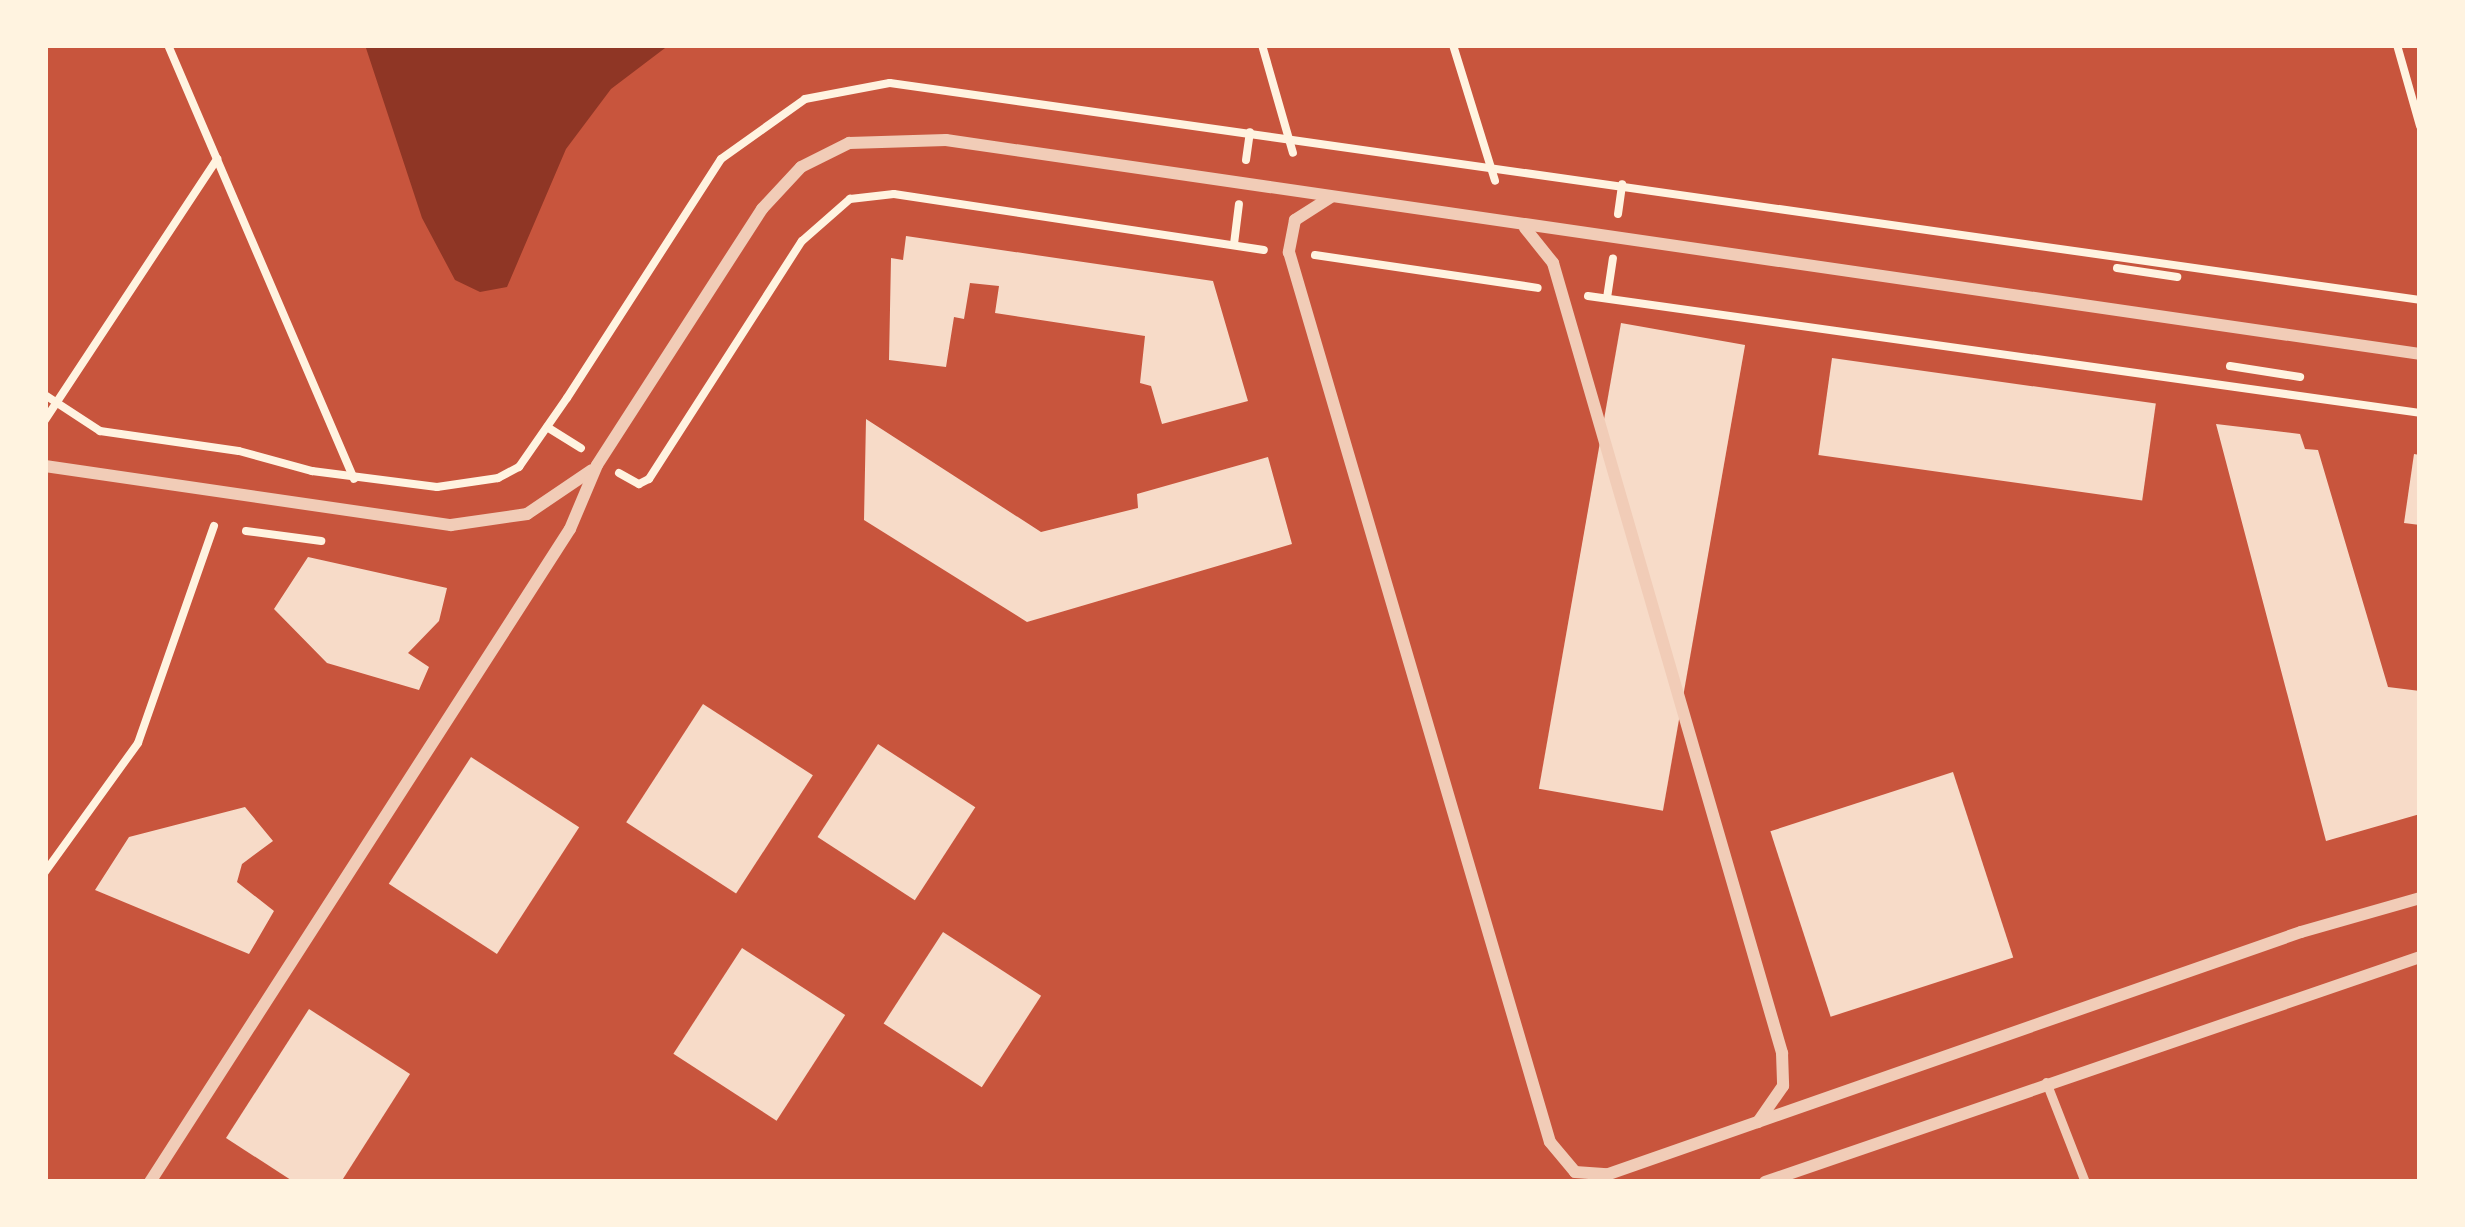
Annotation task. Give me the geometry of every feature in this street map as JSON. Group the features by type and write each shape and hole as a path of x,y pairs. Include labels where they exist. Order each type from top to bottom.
{"street":[{"path":"150,1182 570,529 597,465 762,209 801,167 848,143 946,140 2420,354"},
{"path":"1333,197 1295,220 1289,252 1550,1142 1576,1172 1607,1174"},
{"path":"1519,224 1553,263 1782,1053 1783,1086 1757,1122"},
{"path":"45,466 490,524 562,496 597,465"},
{"path":"1586,1182 2420,898"},
{"path":"1765,1182 2045,1082 2420,957"}],"lane":[{"path":"2045,1082 2085,1182"}],"path":[{"path":"168,45 353,482"},
{"path":"1262,45 1293,153"},
{"path":"1454,45 1495,181"},
{"path":"2397,45 2420,126"},
{"path":"45,420 218,158"},
{"path":"621,475 649,479 802,241 850,199 894,194 1272,251"},
{"path":"1299,252 1534,288"},
{"path":"2117,268 2177,277"},
{"path":"1572,293 2420,413"},
{"path":"2230,366 2300,377"},
{"path":"45,395 100,431 353,482 437,487 482,483 519,467 547,427"},
{"path":"45,872 138,743 214,526"},
{"path":"246,531 321,541"}],"shaded area":[{"path":"365,45 669,45 611,89 566,149 507,287 480,292 455,280 422,218"}],"building":[{"path":"906,236 1213,281 1248,401 1162,424 1151,386 1140,383 1145,336 995,313 999,286 970,283 964,319 954,317 946,367 889,360 891,258 903,260"},
{"path":"1621,323 1745,345 1663,811 1539,789"},
{"path":"1832,358 2156,404 2142,501 1818,455"},
{"path":"866,419 1041,532 1138,508 1137,494 1268,457 1292,544 1027,622 864,520"},
{"path":"2216,424 2300,434 2305,449 2318,450 2388,687 2420,691 2420,814 2326,841"},
{"path":"2414,454 2420,455 2420,525 2404,523"},
{"path":"308,557 447,588 439,621 408,653 429,667 419,690 327,663 274,609"},
{"path":"703,704 813,775 736,894 626,822"},
{"path":"878,744 975,807 915,900 818,837"},
{"path":"471,757 579,827 497,954 389,884"},
{"path":"1953,772 2013,957 1831,1017 1770,831"},
{"path":"245,807 273,841 242,864 237,882 274,911 249,954 95,890 129,837"},
{"path":"943,932 1041,996 982,1087 884,1023"},
{"path":"742,948 845,1015 777,1121 673,1054"},
{"path":"309,1009 410,1074 341,1182 294,1182 226,1138"}]}
